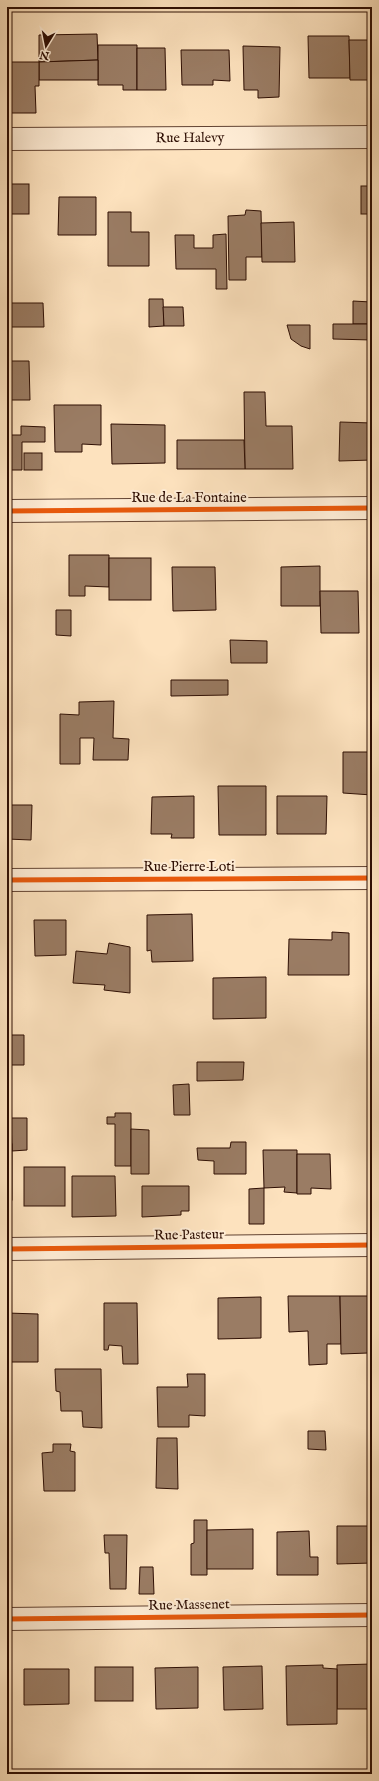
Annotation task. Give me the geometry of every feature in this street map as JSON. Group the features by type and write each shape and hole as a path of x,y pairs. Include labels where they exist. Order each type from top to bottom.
{"street":[{"name":"Rue Halevy","path":"7,139 372,137"},
{"name":"Rue de La Fontaine","path":"7,511 372,508"},
{"name":"Rue Pierre Loti","path":"7,880 372,878"},
{"name":"Rue Pasteur","path":"7,1249 372,1245"},
{"name":"Rue Massenet","path":"7,1619 372,1615"}],"building":[{"path":"97,34 98,60 39,62 39,35"},
{"path":"308,36 349,36 350,78 309,78"},
{"path":"349,40 372,40 372,80 350,80"},
{"path":"98,45 137,45 137,90 123,90 123,85 98,85"},
{"path":"243,46 280,47 279,97 258,98 258,90 244,90"},
{"path":"137,48 165,48 166,90 137,90"},
{"path":"181,50 229,50 230,81 213,80 213,85 182,85"},
{"path":"98,60 98,80 39,80 39,62"},
{"path":"7,62 39,62 39,86 35,86 36,113 7,113"},
{"path":"7,184 29,184 29,214 7,214"},
{"path":"361,186 372,186 372,214 361,214"},
{"path":"59,197 96,197 96,235 58,235"},
{"path":"246,210 261,211 262,257 246,257 246,280 229,280 228,216 245,215"},
{"path":"108,212 131,212 131,232 149,232 149,266 108,266"},
{"path":"294,222 295,262 262,262 261,223"},
{"path":"226,234 227,289 216,289 216,269 176,269 175,235 194,235 194,248 213,248 213,235"},
{"path":"149,299 163,299 164,326 149,327"},
{"path":"353,301 371,302 372,324 353,324"},
{"path":"7,303 43,303 44,327 7,327"},
{"path":"163,307 183,307 184,326 164,326"},
{"path":"333,324 372,324 372,340 333,339"},
{"path":"287,325 310,325 310,349 301,346 291,339"},
{"path":"7,361 29,361 30,400 7,400"},
{"path":"244,392 265,392 266,426 292,426 293,469 245,469"},
{"path":"54,405 101,405 101,445 82,444 82,452 55,452"},
{"path":"340,422 372,423 372,460 339,461"},
{"path":"111,424 165,425 165,463 112,464"},
{"path":"21,426 45,427 45,442 22,442 22,470 7,470 7,435 21,435"},
{"path":"177,440 244,440 245,469 177,469"},
{"path":"24,453 42,453 42,470 24,470"},
{"path":"69,555 109,555 109,587 85,586 85,596 69,596"},
{"path":"109,558 151,558 151,600 109,600"},
{"path":"320,566 320,606 281,606 281,567"},
{"path":"172,567 215,567 216,610 173,611"},
{"path":"320,591 358,591 359,633 321,633"},
{"path":"56,610 71,610 71,636 56,635"},
{"path":"230,640 267,641 267,663 231,663"},
{"path":"171,680 228,680 228,695 171,696"},
{"path":"114,701 113,738 129,739 128,760 93,760 94,738 80,738 80,764 60,764 60,714 79,715 79,702"},
{"path":"343,752 372,752 372,795 343,793"},
{"path":"218,786 266,786 266,835 219,835"},
{"path":"194,796 194,838 171,838 172,834 151,834 152,797"},
{"path":"277,796 327,796 326,834 277,834"},
{"path":"7,805 32,805 31,840 7,839"},
{"path":"192,914 193,961 152,962 151,950 147,951 147,915"},
{"path":"34,920 66,920 66,955 35,956"},
{"path":"7,932 9,932 10,963 7,963"},
{"path":"332,932 349,933 349,975 288,975 289,939 332,940"},
{"path":"109,943 130,947 130,993 104,990 105,985 73,983 76,951 107,954"},
{"path":"266,977 266,1018 213,1019 213,978"},
{"path":"9,1035 24,1035 24,1065 7,1065"},
{"path":"197,1062 244,1062 243,1080 197,1081"},
{"path":"189,1084 190,1115 174,1115 173,1085"},
{"path":"115,1113 131,1113 131,1166 115,1166 115,1124 107,1124 107,1117 115,1117"},
{"path":"11,1118 27,1118 27,1150 12,1151"},
{"path":"131,1129 149,1130 149,1174 131,1174"},
{"path":"231,1142 246,1142 246,1174 214,1174 214,1161 198,1160 197,1148 230,1148"},
{"path":"7,1144 12,1144 12,1200 7,1200"},
{"path":"263,1150 297,1150 297,1193 284,1192 285,1187 264,1188"},
{"path":"297,1154 330,1154 331,1189 311,1188 311,1194 297,1194"},
{"path":"24,1167 65,1167 65,1206 24,1206"},
{"path":"72,1176 115,1176 116,1216 72,1217"},
{"path":"142,1186 189,1186 189,1211 181,1211 181,1215 142,1217"},
{"path":"264,1188 264,1224 249,1224 249,1189"},
{"path":"288,1296 340,1296 341,1344 327,1344 327,1364 309,1365 308,1331 289,1332"},
{"path":"340,1296 372,1296 372,1332 368,1332 368,1353 341,1354"},
{"path":"261,1297 261,1338 218,1339 218,1298"},
{"path":"104,1303 137,1303 138,1364 123,1364 122,1346 109,1345 108,1350 104,1350"},
{"path":"7,1313 38,1314 38,1362 7,1362"},
{"path":"55,1369 101,1369 102,1428 83,1427 82,1411 61,1411 60,1392 56,1391"},
{"path":"187,1374 205,1374 205,1416 189,1415 189,1427 158,1427 157,1387 188,1387"},
{"path":"308,1431 325,1431 326,1450 308,1449"},
{"path":"157,1438 177,1438 178,1489 156,1488"},
{"path":"53,1444 71,1444 70,1451 75,1452 75,1491 44,1491 42,1453 53,1452"},
{"path":"194,1520 207,1520 207,1575 191,1575 191,1544 194,1543"},
{"path":"337,1526 372,1526 372,1563 337,1564"},
{"path":"253,1529 253,1569 207,1569 207,1530"},
{"path":"309,1531 310,1557 318,1557 318,1575 277,1575 277,1532"},
{"path":"104,1535 127,1535 126,1589 110,1589 109,1553 105,1553"},
{"path":"140,1567 153,1567 154,1594 139,1594"},
{"path":"372,1664 372,1709 337,1709 337,1665"},
{"path":"323,1665 323,1668 337,1669 337,1724 287,1725 286,1666"},
{"path":"262,1666 263,1709 224,1710 223,1667"},
{"path":"95,1667 133,1667 133,1701 95,1701"},
{"path":"198,1667 198,1708 156,1709 155,1668"},
{"path":"24,1669 69,1669 69,1704 24,1705"}],"cycle path":[{"path":"7,511 372,508"},
{"path":"7,880 372,878"},
{"path":"7,1249 372,1245"},
{"path":"7,1619 372,1615"}]}
